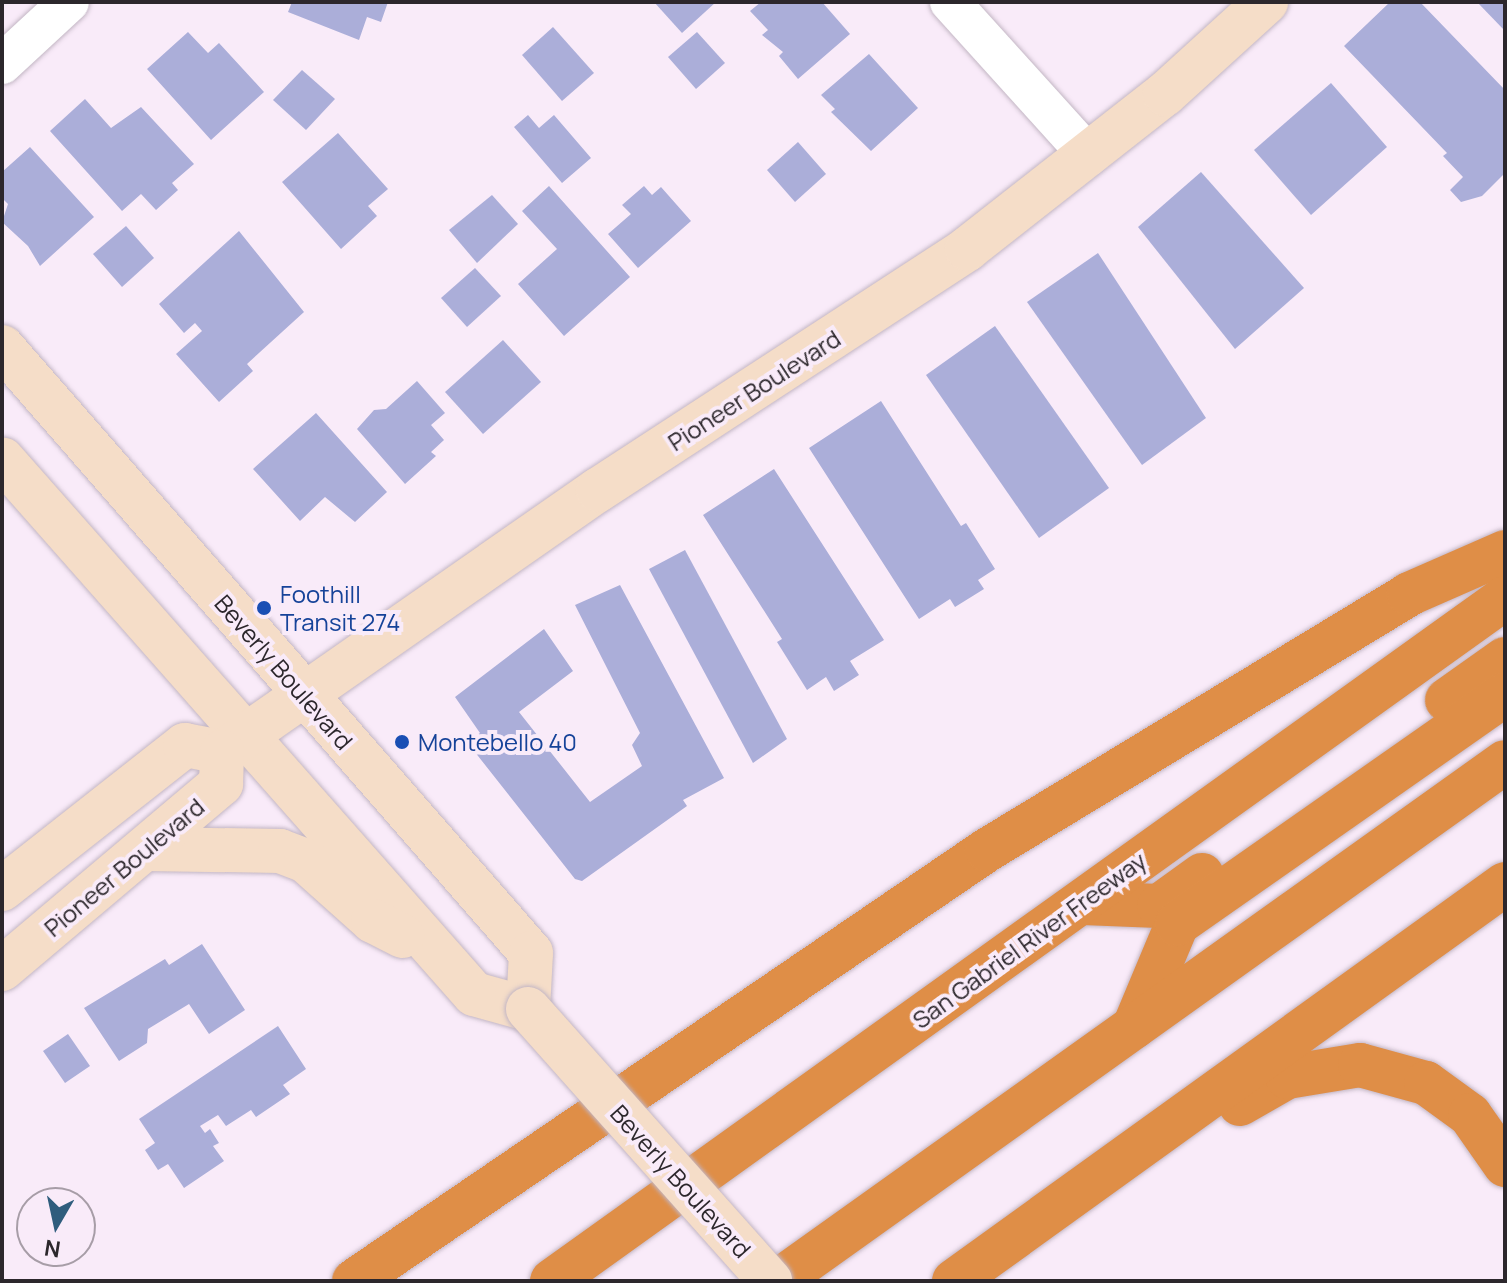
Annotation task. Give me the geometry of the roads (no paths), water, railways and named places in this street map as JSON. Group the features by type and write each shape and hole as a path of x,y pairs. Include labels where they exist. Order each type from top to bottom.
{"highway":[{"path":"354,1281 987,850 1409,594 1505,552"},
{"name":"San Gabriel River Freeway","path":"552,1281 1505,598"},
{"path":"1083,903 1159,906 1505,659"},
{"path":"1134,1027 1177,924 1505,694"},
{"path":"778,1281 1505,762"},
{"path":"954,1281 1505,884"},
{"path":"1056,1208 1287,1077 1360,1065 1426,1083 1470,1115 1505,1165"}],"main road":[{"name":"Pioneer Boulevard","path":"2,969 221,784 234,742 598,490 967,249 1089,156 1266,2"},
{"name":"Beverly Boulevard","path":"2,347 531,953 528,1009 770,1281"},
{"path":"2,459 234,742 474,994 528,1009"},
{"path":"2,889 185,745 234,742"},
{"path":"145,849 280,851 306,861 373,921 439,956"}],"street":[{"path":"2,64 69,2"},
{"path":"950,2 1089,156"}],"place":[{"name":"Foothill Transit 274","path":"264,608"},
{"name":"Montebello 40","path":"402,742"}]}
